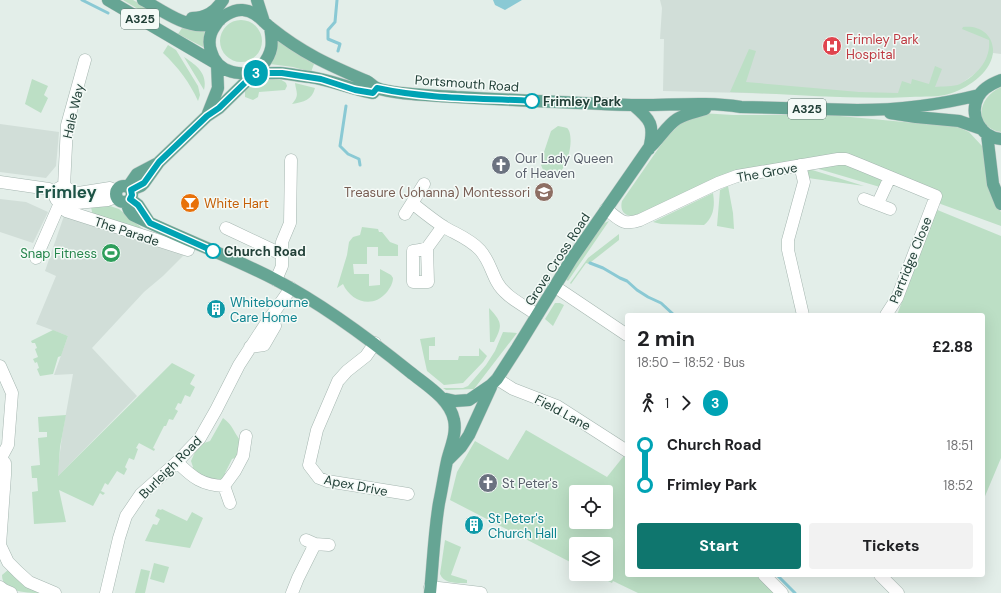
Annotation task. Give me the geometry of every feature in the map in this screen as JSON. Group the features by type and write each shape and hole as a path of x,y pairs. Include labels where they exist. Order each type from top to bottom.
{"main road":[{"name":"A325","path":"108,0 218,64 225,70 235,74 255,73"},
{"name":"A325","path":"143,0 183,22 199,26 220,20 231,12 244,10 258,15 267,25"},
{"path":"171,15 193,18 205,17 215,10 223,0"},
{"path":"207,116 218,88 218,64 211,53 209,40 212,30 220,20 227,7 228,0"},
{"path":"257,0 272,41 268,59 219,108 207,116 159,162 144,183 125,194 138,205 150,223 242,263 276,280 351,326 375,343 442,398 451,410 455,421 455,433 447,461 436,523 430,590"},
{"name":"Portsmouth Road","path":"267,25 304,52 332,66 366,80 377,88 394,92 633,105 682,104 873,110 936,105 979,95"},
{"name":"Portsmouth Road","path":"255,73 282,73 321,79 355,90 373,93 377,88"},
{"path":"1001,80 993,83 979,95 975,106 977,123 984,131 993,184 1001,204"},
{"name":"Grove Cross Road","path":"633,105 651,123 652,135 649,149"},
{"name":"Portsmouth Road","path":"677,105 680,108 726,110 741,107"},
{"name":"Grove Cross Road","path":"447,461 461,447 494,382 517,348 570,260 649,149 676,120 705,109"},
{"name":"Portsmouth Road","path":"873,110 916,117 959,121 1001,139"},
{"name":"Grove Cross Road","path":"442,398 455,401 466,401 494,382"}],"street":[{"name":"Hale Way","path":"63,197 67,125 85,60"},
{"name":"The Grove","path":"606,209 621,220 630,223 640,220 718,183 737,176 843,159 936,196 932,204"},
{"path":"276,280 282,266 282,242 290,223 291,160"},
{"path":"800,165 804,182 788,240 788,250 803,313"},
{"path":"878,203 890,177"},
{"path":"0,182 49,189 77,204 108,200 125,194"},
{"path":"405,214 424,184"},
{"path":"0,190 63,197"},
{"path":"36,258 63,197"},
{"name":"The Parade","path":"63,197 188,250"},
{"path":"864,199 878,203 890,209"},
{"path":"412,203 443,226 473,243 481,251 493,269 497,282 505,292 537,315"},
{"name":"Partridge Close","path":"887,313 897,298 932,204"},
{"path":"427,248 443,226"},
{"path":"226,228 281,254"},
{"path":"554,286 625,334"},
{"name":"Burleigh Road","path":"106,593 119,538 126,516 141,494 177,462 200,438 250,347 262,346 266,344 275,326 270,317 291,288"},
{"name":"Apex Drive","path":"375,343 366,356 348,371 338,382 317,430 309,465 319,478 327,481 408,494"},
{"path":"0,366 12,393 8,445 0,458 5,464 0,546 4,565 18,572 29,582 55,593"},
{"name":"Field Lane","path":"494,382 513,388 556,406 625,450"},
{"path":"224,486 243,456 246,435"},
{"path":"177,462 191,476 210,486 224,486"},
{"path":"224,486 230,503"},
{"path":"292,593 311,542 329,545"},
{"path":"766,577 782,593"},
{"path":"882,577 898,593"},
{"path":"0,586 4,590 11,593"},
{"path":"430,590 481,593"}],"shaded area":[{"name":"Frimley Park Hospital","path":"660,0 1001,0 1001,54 993,53 988,64 947,94 871,96 663,91 664,39 660,39 662,8"},
{"path":"0,124 59,132 56,166 46,178 0,172"},
{"path":"0,199 26,202 48,212 33,243 0,232"},
{"path":"65,213 185,254 144,292 92,348 137,396 57,477 62,436 73,374 54,375 68,336 36,324 56,276 45,271"}],"green space":[{"path":"123,0 133,0 159,15 156,20"},
{"path":"237,20 245,20 253,23 259,29 262,41 259,53 253,59 245,62 237,62 229,59 223,53 220,45 220,37 223,29 229,23"},
{"path":"963,27 974,27 987,34 992,43 992,57 990,64 980,77 966,87 947,95 865,98 730,92 749,49 756,51 746,82 859,92 898,93 902,81 911,84 912,79 929,84 935,66 942,69 935,87 957,85 972,76 982,66 988,54 989,47 989,40 962,29"},
{"path":"182,28 198,31 205,29 203,47 178,34"},
{"path":"280,41 289,49 314,64 311,72 293,67 270,64 276,54 278,42"},
{"path":"168,45 176,50 198,86 200,95 198,101 183,76 163,53"},
{"path":"184,57 197,66 203,74 205,84 204,90"},
{"path":"32,79 48,86 44,95 48,98 41,113 25,104"},
{"path":"263,79 281,80 286,83 287,86 285,90 259,92 258,97 253,100 245,97 245,90 248,87"},
{"path":"295,83 315,88 310,98 292,104 297,96"},
{"path":"1001,87 1001,132 992,129 986,124 982,118 982,111 983,104 987,98"},
{"path":"701,113 733,115 829,115 958,127 969,132 982,146 1001,212 1001,226 938,203 941,193 856,158 783,165 639,216 638,214 630,216 625,214 621,205 622,201 665,139 677,127 674,126"},
{"path":"558,126 567,128 570,133 570,150 563,168 558,174 551,176 544,172 541,165 551,131"},
{"path":"845,164 883,179 880,187 812,167"},
{"path":"809,169 864,186 808,178 807,173"},
{"path":"728,186 733,213 734,229 717,226 720,190"},
{"path":"713,193 714,202 712,215 704,225 661,224 653,222"},
{"path":"110,206 119,209 143,229 140,232 93,216 91,207"},
{"path":"935,209 1001,236 1001,458 985,496 985,313 898,313"},
{"path":"609,221 568,281 565,279 602,224"},
{"path":"362,227 378,229 379,232 382,232 390,242 398,245 398,256 378,256 378,247 367,247 367,264 353,264 354,274 369,274 369,286 380,285 380,269 391,275 393,278 387,292 381,297 369,302 357,299 351,295 343,284 337,288 347,255 349,242 353,237 360,235"},
{"path":"619,234 619,240 589,264 586,263 571,284 570,283 588,258"},
{"path":"555,303 564,305 553,326 545,319"},
{"path":"489,308 497,317 500,324 499,331 494,342 490,342"},
{"path":"53,330 68,336 61,356 58,357 53,374 40,376 37,369 39,368 37,362 35,363 33,359 38,357 35,349 37,348 35,343 32,343 31,341"},
{"path":"503,332 517,333 474,389 446,390 443,388 463,388 468,386 486,365 495,351"},
{"path":"435,337 435,346 429,346 429,360 458,360 459,356 479,356 479,348 487,356 463,383 444,385 427,371 420,339"},
{"path":"172,363 195,375 190,384 195,387 190,397 185,395 181,404 178,403 175,409 178,411 173,420 169,419 166,426 164,426 153,448 155,449 154,451 139,443 136,448 138,449 134,460 129,458 125,467 127,469 124,475 117,471 108,485 105,483 101,491 105,493 103,495 100,493 93,506 59,490 66,522 34,524 32,492 38,491 37,478 32,478 31,466 40,465 38,438 47,437 47,432 39,432 38,417 66,415 60,447 58,476"},
{"path":"223,418 241,441 238,457 232,459 225,473 226,477 223,480 216,482 191,470 193,467 191,461 195,452 204,443 210,441"},
{"path":"526,430 607,477 625,454 625,577 764,577 779,593 638,593 613,581 613,537 569,537 569,561 450,500 457,472 475,441 508,460"},
{"path":"158,509 162,509 187,521 192,512 203,518 190,548 145,541 153,524 157,525 160,519 155,516"},
{"path":"445,540 461,547 451,575 467,580 467,583 455,583 444,580 440,574"},
{"path":"154,563 169,567 164,583 150,579"},
{"path":"141,569 150,571 145,593 135,593"},
{"path":"8,570 43,593 31,593 11,589 3,581 2,575"}],"water":[{"path":"493,0 522,0 505,10 495,5"}],"waterway":[{"path":"82,0 108,13"},
{"path":"337,0 335,22 328,30 328,39 340,44 338,51"},
{"path":"346,106 340,146 348,154 359,159 360,165"},
{"path":"590,263 627,281 637,290 661,303 672,313"},
{"path":"779,577 795,593"}],"bus line":[{"name":"3","path":"213,251 150,223 138,205 130,199 132,195 131,190 141,186 159,162 255,73 282,73 321,79 355,90 373,93 377,88 394,92 532,101"}],"place":[{"name":"Frimley Park Hospital","path":"832,46"},
{"name":"Frimley Park","path":"532,101"},
{"name":"Our Lady Queen of Heaven","path":"501,165"},
{"name":"Treasure (Johanna) Montessori","path":"544,192"},
{"name":"White Hart","path":"190,203"},
{"name":"Church Road","path":"213,251"},
{"name":"Snap Fitness","path":"111,253"},
{"name":"Whitebourne Care Home","path":"216,309"},
{"name":"St Peter's","path":"488,483"},
{"name":"St Peter's Church Hall","path":"474,525"}],"district":[{"name":"Frimley","path":"66,192"}]}
